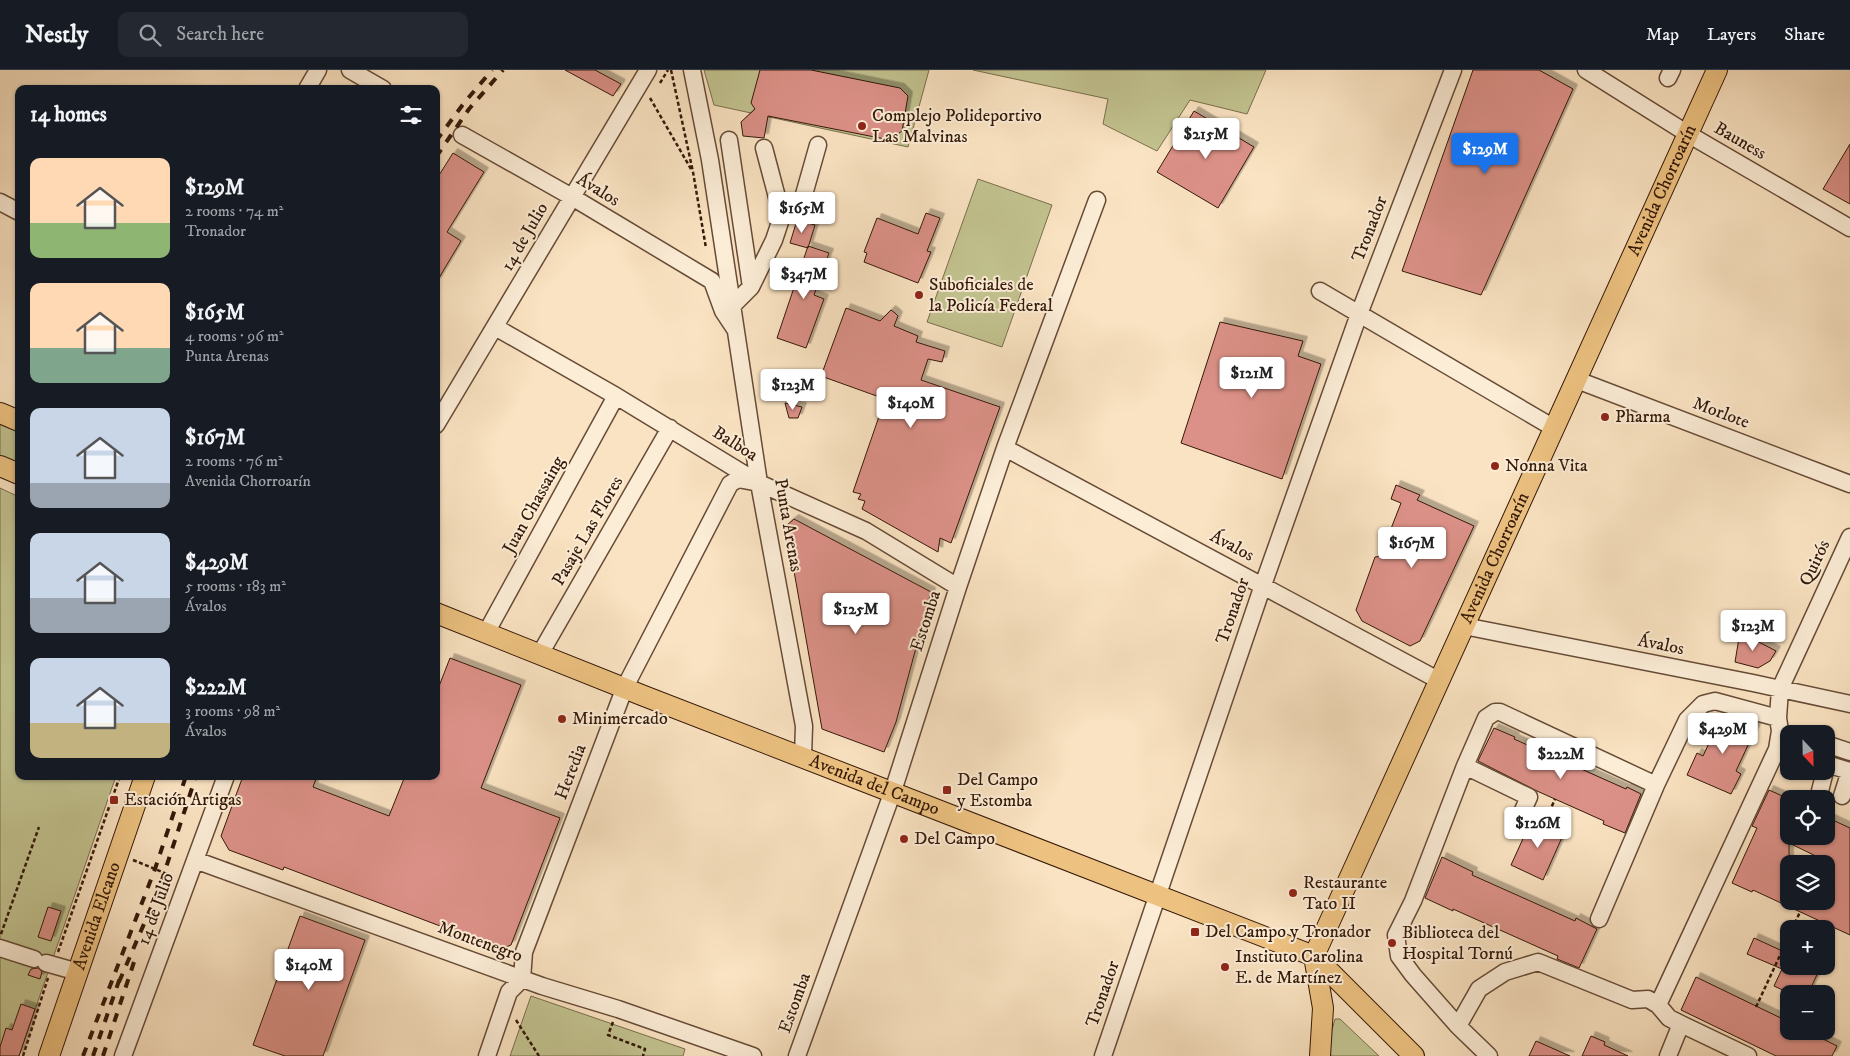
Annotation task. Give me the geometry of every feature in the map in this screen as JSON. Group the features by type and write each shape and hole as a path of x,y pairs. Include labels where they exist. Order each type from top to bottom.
{"main road":[{"name":"Avenida Chorroarín","path":"1314,956 1717,70"},
{"path":"0,413 15,419"},
{"path":"0,466 15,472"},
{"name":"Avenida del Campo","path":"440,614 1314,956"},
{"name":"Avenida Elcano","path":"49,1056 144,780"},
{"path":"1314,956 1323,1008 1322,1053"},
{"path":"1314,956 1414,1056"}],"street":[{"path":"309,85 318,70"},
{"path":"350,70 376,85"},
{"name":"14 de Julio","path":"440,418 648,70"},
{"name":"Punta Arenas","path":"692,70 710,160 734,304 736,331 759,482 804,726 802,756"},
{"name":"Tronador","path":"1103,1056 1263,586 1359,314 1453,70"},
{"name":"Bauness","path":"1586,70 1688,134 1850,228"},
{"name":"Ávalos","path":"462,135 572,197 712,281"},
{"path":"729,140 751,287"},
{"path":"734,304 751,287 774,240 782,216 803,198 818,145"},
{"path":"764,148 782,216"},
{"name":"Estomba","path":"797,1056 892,791 1005,448 1097,200"},
{"path":"0,202 15,210"},
{"name":"Punta Arenas","path":"712,281 723,311 736,331"},
{"path":"1320,290 1554,428"},
{"name":"Balboa","path":"495,327 616,396 759,482 866,531 958,587"},
{"name":"Morlote","path":"1577,380 1850,484"},
{"name":"Juan Chassaing","path":"486,633 616,396"},
{"name":"Pasaje Las Flores","path":"540,654 670,428"},
{"name":"Ávalos","path":"1005,448 1440,681"},
{"name":"Heredia","path":"522,979 524,952 625,687 730,484 738,479 759,482"},
{"name":"Quirós","path":"1780,689 1850,537"},
{"name":"Ávalos","path":"1464,626 1850,704"},
{"path":"1780,689 1783,725"},
{"path":"1599,919 1656,785 1687,720 1703,704 1715,701 1780,727"},
{"path":"1489,1056 1458,1026 1413,976 1400,956 1396,935 1413,900 1465,766 1486,718 1494,712 1500,712 1656,785"},
{"path":"1835,747 1850,752"},
{"path":"1658,1005 1780,757"},
{"path":"1465,766 1529,797 1519,819"},
{"path":"1835,767 1850,771 1842,796"},
{"name":"14 de Julio","path":"123,1056 225,780"},
{"name":"Montenegro","path":"195,860 522,979 618,1009 753,1056"},
{"path":"0,948 78,972"},
{"path":"1458,1026 1479,988 1505,972 1538,962 1632,1000 1648,999 1658,1005 1669,1018 1748,1056"},
{"path":"487,1056 510,992 522,979"},
{"path":"1668,1056 1681,1024"}],"path":[{"path":"659,84 670,70"},
{"path":"670,70 693,172 707,254"},
{"path":"654,92 650,99 693,172"},
{"path":"22,1056 44,962 118,780"},
{"path":"1544,824 1555,799"},
{"path":"0,938 39,828"},
{"path":"145,865 178,878"},
{"path":"1796,920 1800,912"},
{"path":"1756,1007 1780,955"},
{"path":"505,1004 539,1056"},
{"path":"618,1009 608,1035 645,1049 643,1056"}],"green space":[{"name":"Complejo Polideportivo Las Malvinas","path":"704,70 929,70 908,147 714,105"},
{"name":"Complejo Polideportivo Las Malvinas","path":"973,70 1266,70 1247,114 1190,100 1157,151 1103,124 1108,99"},
{"path":"978,179 1052,205 1002,347 927,322"},
{"path":"0,422 15,429 15,464 0,457"},
{"path":"0,488 15,495 15,780 115,780 19,1056 0,1056"},
{"path":"531,996 685,1049 683,1056 510,1056"},
{"path":"1335,1019 1340,1019 1379,1056 1331,1056 1328,1045"}],"building":[{"path":"565,70 595,70 621,84 613,96"},
{"name":"Complejo Polideportivo Las Malvinas","path":"760,70 811,70 900,88 908,96 902,131 890,140 768,116 764,138 743,136 741,122 755,109 751,103"},
{"path":"1473,70 1539,70 1573,89 1481,295 1402,271"},
{"path":"1194,111 1254,147 1218,208 1157,172"},
{"path":"1850,144 1850,204 1823,189"},
{"path":"453,153 484,172 447,232 461,241 440,276 440,174"},
{"path":"926,213 940,218 927,251 931,252 918,283 864,262 867,253 864,252 877,218 918,234"},
{"path":"797,220 815,225 808,248 790,243"},
{"path":"808,246 829,253 814,295 824,299 806,348 777,338"},
{"path":"846,308 880,321 891,310 898,316 894,326 918,336 916,342 945,351 942,362 928,359 921,380 1000,407 951,543 940,538 938,552 862,509 865,501 858,499 861,494 853,492 885,399 821,376"},
{"path":"1220,322 1303,341 1298,356 1321,364 1282,479 1181,443"},
{"path":"785,403 802,407 798,418 789,418"},
{"path":"1396,485 1420,495 1417,500 1474,526 1420,641 1410,646 1362,621 1356,610 1375,557 1390,555 1385,544 1401,503 1391,499"},
{"path":"794,519 931,592 896,722 884,752 822,729 786,526"},
{"path":"1740,632 1776,651 1770,661 1758,668 1735,662"},
{"path":"450,658 521,685 481,788 560,818 511,945 501,949 284,867 283,870 229,850 221,836 242,780 316,780 313,787 389,816 403,780 440,780 440,684"},
{"path":"1723,713 1756,728 1736,771 1741,774 1731,794 1687,775 1697,753 1703,756"},
{"path":"1494,728 1515,737 1514,739 1641,794 1625,833 1603,824 1604,821 1537,791 1478,761"},
{"path":"1769,790 1780,795 1780,845 1789,845 1789,855 1780,855 1780,903 1732,883 1757,828 1752,826"},
{"path":"1532,819 1564,833 1543,880 1511,865"},
{"path":"1835,821 1850,828 1850,935 1835,928 1835,920 1818,920 1796,910 1835,910 1835,855 1814,855 1793,845 1835,845"},
{"path":"1442,857 1473,872 1472,875 1575,921 1576,918 1597,929 1579,968 1557,959 1558,956 1425,898"},
{"path":"48,907 61,911 51,941 38,937"},
{"path":"300,916 365,940 323,1056 285,1056 253,1045"},
{"path":"1754,938 1780,950 1780,968 1747,954"},
{"path":"38,968 42,972 40,979 28,975 31,969"},
{"path":"1780,973 1780,975 1817,975 1812,985 1780,985 1780,989 1774,986"},
{"path":"1696,977 1780,1018 1780,1040 1825,1040 1837,1046 1832,1056 1776,1056 1681,1010"},
{"path":"21,1004 35,1009 19,1056 0,1056 0,1047 6,1028 12,1030"},
{"path":"1591,1036 1605,1042 1604,1045 1628,1056 1582,1056"},
{"path":"1536,1041 1570,1056 1529,1056"}],"railway":[{"path":"440,136 492,70"},
{"path":"440,151 469,109 503,70"},
{"path":"83,1056 155,869 185,780"},
{"path":"119,982 159,889 195,780"},
{"path":"103,1056 134,962"},
{"path":"93,1056 121,975"}],"place":[{"name":"Complejo Polideportivo Las Malvinas","path":"862,126"},
{"name":"Suboficiales de la Policía Federal","path":"919,295"},
{"name":"Pharma","path":"1605,417"},
{"name":"Nonna Vita","path":"1495,466"},
{"name":"Minimercado","path":"562,719"},
{"name":"Del Campo y Estomba","path":"947,790"},
{"name":"Estación Artigas","path":"114,800"},
{"name":"Del Campo","path":"904,839"},
{"name":"Restaurante Tato II","path":"1293,893"},
{"name":"Del Campo y Tronador","path":"1195,932"},
{"name":"Biblioteca del Hospital Tornú","path":"1392,943"},
{"name":"Instituto Carolina E. de Martínez","path":"1225,967"}]}
